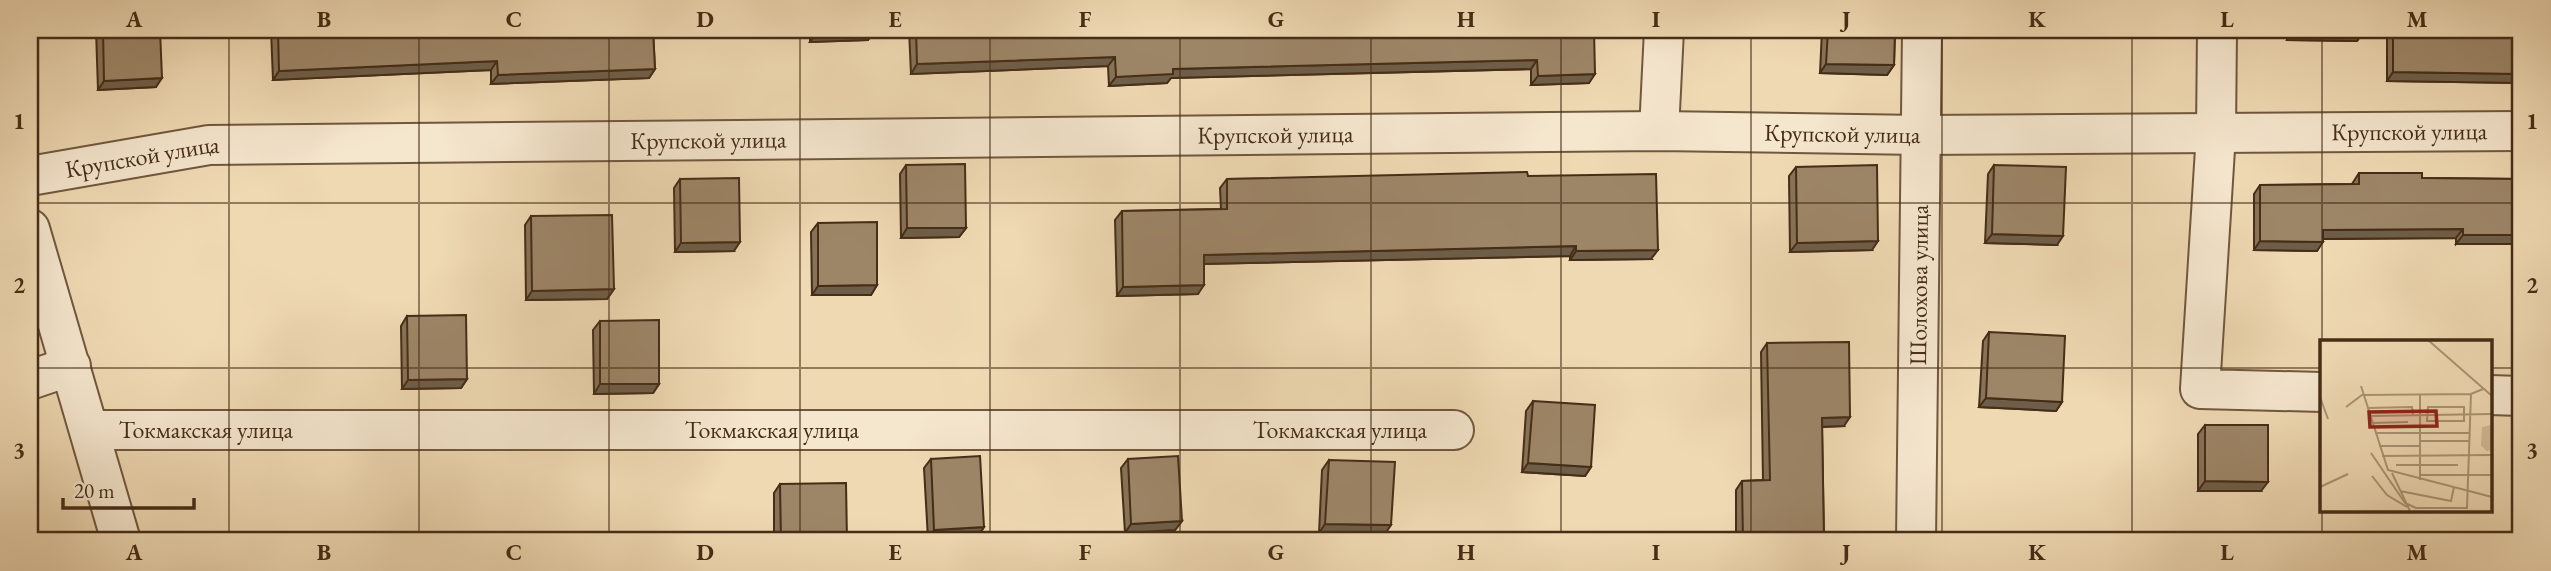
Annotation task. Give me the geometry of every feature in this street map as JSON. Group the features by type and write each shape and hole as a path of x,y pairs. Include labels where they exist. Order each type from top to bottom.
{"street":[{"path":"1659,131 1664,30"},
{"name":"Шолохова улица","path":"1916,541 1922,30"},
{"path":"2217,30 2216,134 2200,389 2320,392"},
{"name":"Крупской улица","path":"30,176 209,145 1659,131 1920,135 2521,131"},
{"name":"Токмакская улица","path":"30,229 121,541"},
{"path":"30,380 71,366"},
{"path":"2492,395 2521,396"},
{"name":"Токмакская улица","path":"90,430 1454,430"}],"building":[{"path":"103,30 160,30 162,78 104,81"},
{"path":"278,30 653,30 655,69 498,75 497,61 279,71"},
{"path":"817,30 874,30 874,31 817,33"},
{"path":"916,30 1594,30 1595,74 1538,76 1537,60 1173,69 1173,74 1116,77 1115,57 917,64"},
{"path":"1828,30 1895,30 1894,65 1826,64"},
{"path":"2363,30 2363,32 2293,31"},
{"path":"2393,30 2521,30 2521,74 2393,72"},
{"path":"965,164 966,228 907,228 906,165"},
{"path":"1877,165 1878,241 1797,243 1796,167"},
{"path":"1994,165 2066,167 2063,236 1992,234"},
{"path":"1527,172 1528,176 1656,174 1658,250 1576,251 1576,246 1204,255 1204,285 1123,287 1122,211 1227,209 1227,179"},
{"path":"2359,173 2422,173 2422,178 2521,179 2521,235 2463,235 2463,229 2323,230 2323,242 2260,241 2260,185 2359,184"},
{"path":"739,178 740,242 681,243 680,179"},
{"path":"612,215 614,289 532,291 531,216"},
{"path":"877,222 877,285 818,286 818,223"},
{"path":"466,315 467,379 408,380 407,316"},
{"path":"659,320 659,384 600,384 600,321"},
{"path":"1989,332 2065,336 2062,402 1986,398"},
{"path":"1849,342 1850,417 1822,418 1824,541 1743,541 1742,481 1770,480 1767,343"},
{"path":"1533,401 1595,405 1591,467 1528,463"},
{"path":"2205,425 2268,425 2268,482 2205,481"},
{"path":"980,456 984,527 934,530 931,459"},
{"path":"1178,456 1182,521 1131,524 1128,459"},
{"path":"1329,460 1395,462 1391,525 1325,524"},
{"path":"846,483 847,541 781,541 780,484"}]}
